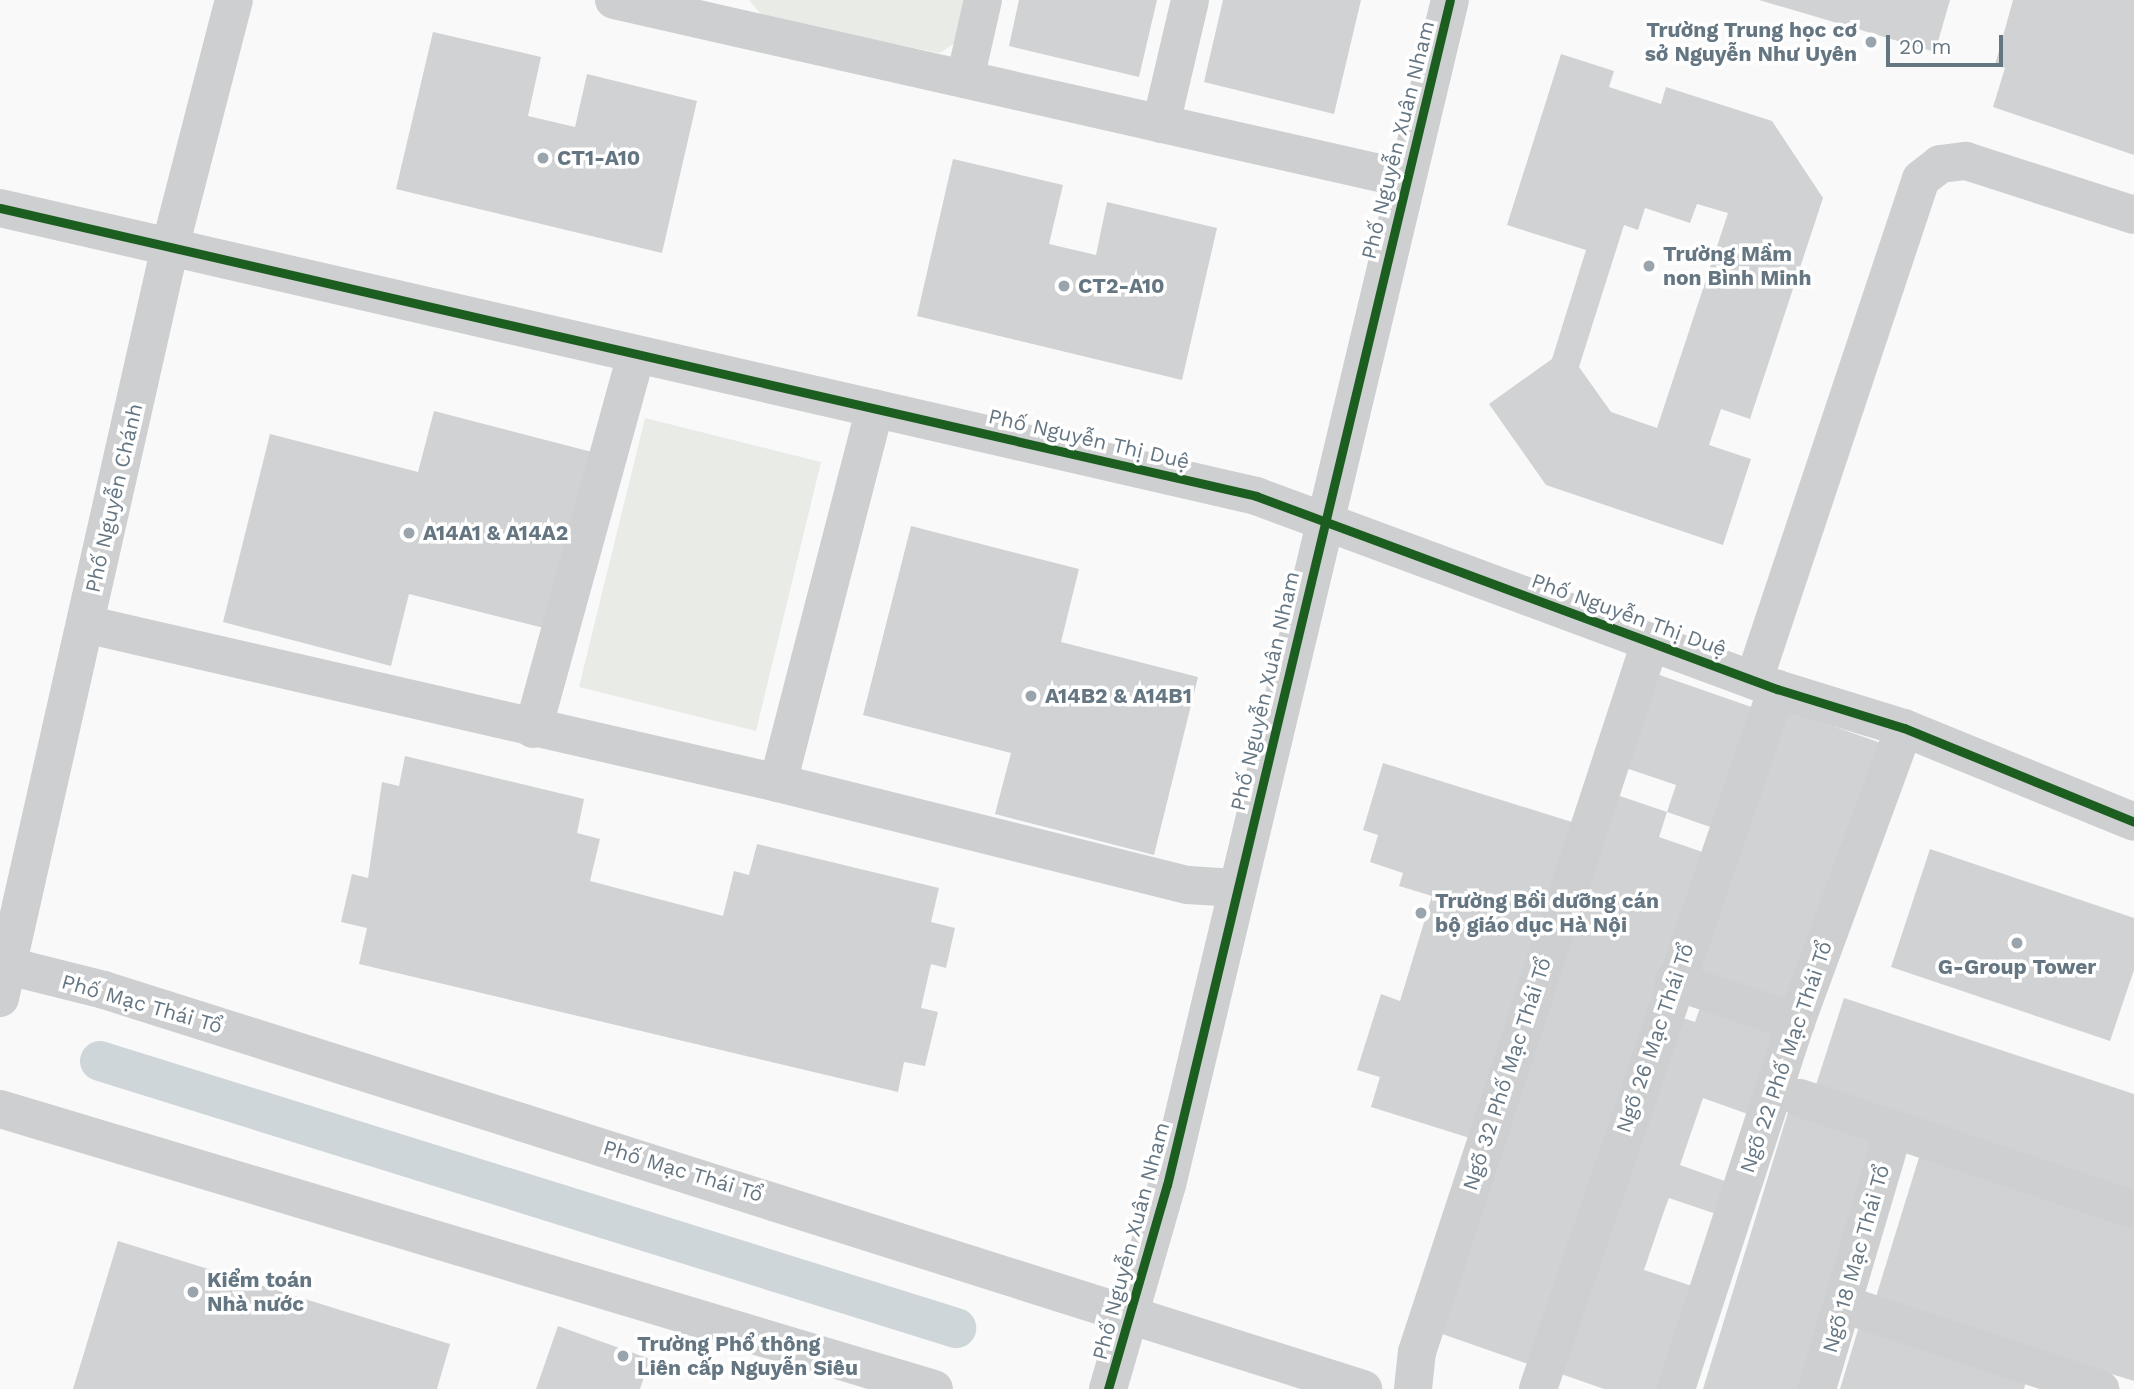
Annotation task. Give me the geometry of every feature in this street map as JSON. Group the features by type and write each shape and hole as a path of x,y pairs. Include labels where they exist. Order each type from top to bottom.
{"street":[{"name":"Phố Nguyễn Chánh","path":"3,976 169,251 234,0"},
{"path":"614,0 725,12 965,79 1406,179"},
{"path":"965,79 983,0"},
{"path":"1161,124 1190,0"},
{"name":"Phố Nguyễn Xuân Nham","path":"1108,1389 1131,1314 1236,888 1450,0"},
{"name":"Ngõ 26 Mạc Thái Tổ","path":"1538,1389 1674,981 1921,179 1940,164 1966,160 2134,215"},
{"name":"Phố Nguyễn Thị Duệ","path":"0,208 169,251 635,358 876,408 1256,496 1650,643 1765,684 1904,728 2134,822"},
{"path":"533,729 635,358"},
{"path":"778,783 876,408"},
{"path":"85,624 533,729 778,783 1188,885 1236,888"},
{"name":"Ngõ 32 Phố Mạc Thái Tổ","path":"1413,1389 1417,1352 1650,643"},
{"name":"Ngõ 22 Phố Mạc Thái Tổ","path":"1676,1389 1796,1022 1904,728"},
{"name":"Phố Mạc Thái Tổ","path":"3,976 104,990 1363,1389"},
{"path":"1674,981 1796,1022"},
{"path":"1800,1098 2134,1210"},
{"path":"0,1109 934,1389"},
{"name":"Ngõ 18 Mạc Thái Tổ","path":"1817,1389 1894,1129"},
{"path":"1843,1304 2100,1389"}],"shaded area":[{"path":"749,0 968,0 955,43 940,53 764,18"},
{"path":"645,418 821,462 756,731 579,687"}],"building":[{"path":"1019,0 1157,0 1139,77 1009,46"},
{"path":"1223,0 1361,0 1334,114 1204,82"},
{"path":"1759,0 1950,0 1935,52"},
{"path":"2013,0 2134,0 2134,155 1993,107 2005,68 1995,65"},
{"name":"CT1-A10","path":"433,32 541,57 528,116 575,127 587,74 697,101 662,253 396,189"},
{"path":"1561,54 1614,71 1609,87 1661,104 1666,87 1772,121 1823,198 1750,419 1721,409 1709,445 1751,459 1723,545 1546,485 1489,404 1552,359 1586,250 1507,225","holes":["1697,204 1728,213 1657,428 1611,412 1579,367 1624,225 1638,230 1645,208 1690,223"]},
{"name":"CT2-A10","path":"953,159 1063,185 1049,244 1096,255 1107,202 1217,228 1182,380 917,316"},
{"name":"A14A1 & A14A2","path":"434,411 592,452 548,629 409,594 391,666 223,622 270,434 418,472"},
{"name":"A14B2 & A14B1","path":"911,526 1079,569 1061,642 1198,677 1154,855 995,814 1011,753 863,715"},
{"path":"1648,671 1763,711 1722,831 1667,812 1676,785 1617,765"},
{"path":"1773,705 1881,743 1756,1117 1703,1098 1680,1165 1733,1184 1722,1216 1669,1198 1644,1270 1698,1288 1663,1389 1604,1389 1547,1369 1668,1013 1695,1022 1706,991 1678,982"},
{"path":"405,756 584,799 577,833 600,839 590,881 723,916 734,871 749,875 757,844 939,888 931,922 955,928 946,968 931,964 921,1008 938,1012 925,1066 904,1062 898,1092 359,964 367,928 341,922 352,874 368,878 382,782 399,786"},
{"path":"1383,763 1572,822 1473,1139 1371,1107 1380,1077 1357,1070 1381,994 1400,1001 1432,896 1399,886 1403,873 1370,862 1378,835 1363,830"},
{"path":"1608,792 1667,812 1659,837 1714,856 1540,1368 1425,1328"},
{"name":"G-Group Tower","path":"1930,849 2134,918 2134,970 2110,1041 1891,967"},
{"path":"1844,998 2134,1094 2134,1194 1815,1088"},
{"path":"1789,1109 1881,1138 1804,1389 1703,1389"},
{"path":"1921,1151 2134,1217 2134,1381 1875,1300"},
{"name":"Kiểm toán Nhà nước","path":"118,1241 450,1344 437,1389 73,1389"},
{"path":"1860,1323 2028,1375 2024,1389 1840,1389"},
{"path":"558,1326 650,1359 640,1389 536,1389"}],"waterway":[{"path":"100,1061 956,1328"}],"cycle path":[{"path":"1108,1389 1167,1185 1450,0"},
{"path":"0,208 1256,496 1777,689 1904,728 2134,822"}],"place":[{"name":"Trường Trung học cơ sở Nguyễn Như Uyên","path":"1871,42"},
{"name":"CT1-A10","path":"543,158"},
{"name":"Trường Mầm non Bình Minh","path":"1649,266"},
{"name":"CT2-A10","path":"1064,286"},
{"name":"A14A1 & A14A2","path":"409,533"},
{"name":"A14B2 & A14B1","path":"1031,696"},
{"name":"Trường Bồi dưỡng cán bộ giáo dục Hà Nội","path":"1421,913"},
{"name":"G-Group Tower","path":"2017,943"},
{"name":"Kiểm toán Nhà nước","path":"193,1292"},
{"name":"Trường Phổ thông Liên cấp Nguyễn Siêu","path":"623,1356"}]}
